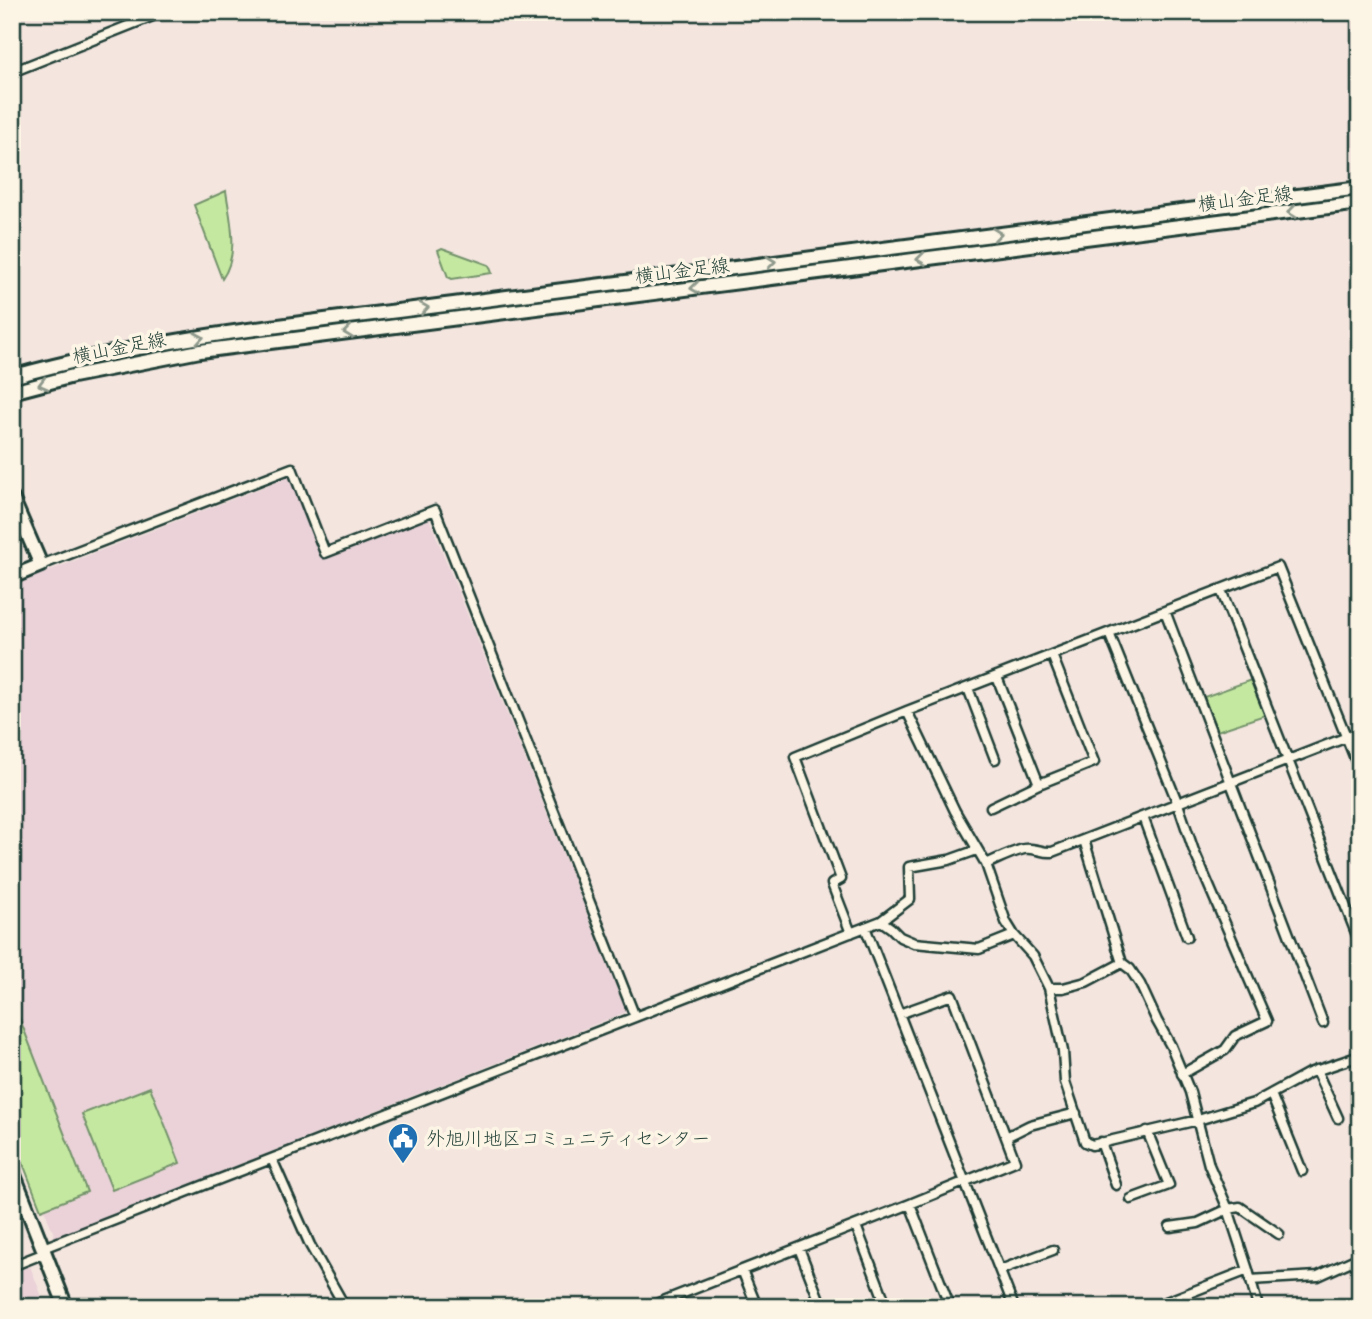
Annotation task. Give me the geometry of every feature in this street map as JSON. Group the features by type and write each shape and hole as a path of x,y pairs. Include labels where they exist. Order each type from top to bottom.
{"street":[{"path":"12,72 163,12"},
{"name":"横山金足線","path":"12,377 63,363 197,338 728,267 1360,188"},
{"name":"横山金足線","path":"12,392 73,376 200,351 1360,203"},
{"path":"12,577 292,468 325,553 435,510 635,1017"},
{"path":"12,498 41,565"},
{"path":"851,933 832,884 841,879 795,757 1278,568 1360,771"},
{"path":"1221,590 1360,943"},
{"path":"1166,611 1323,1023"},
{"path":"1109,633 1178,804 1194,851 1266,1021 1235,1036 1225,1050 1182,1074"},
{"path":"991,807 1094,762 1052,655"},
{"path":"997,677 1039,784"},
{"path":"968,688 995,759"},
{"path":"907,711 955,811 986,864 1006,922 1033,957 1049,988 1063,1051 1065,1082 1085,1142 1092,1145 1198,1120 1254,1103 1316,1070 1360,1056"},
{"path":"986,864 1024,849 1052,852 1360,732"},
{"path":"1143,817 1187,937"},
{"path":"1084,840 1122,963 1130,969 1140,984 1190,1092 1209,1165 1228,1209 1258,1307"},
{"path":"12,1266 272,1158 865,928 881,921 910,899 909,867 949,860 977,850"},
{"path":"881,921 900,937 915,943 979,950 1014,935"},
{"path":"865,928 1014,1307"},
{"path":"1049,988 1063,988 1086,982 1122,963"},
{"path":"648,1307 1015,1161 952,995 899,1014"},
{"path":"1316,1070 1339,1118"},
{"path":"1271,1094 1302,1171"},
{"path":"1006,1137 1030,1125 1076,1113"},
{"path":"1131,1199 1169,1185 1147,1131"},
{"path":"1101,1142 1115,1185"},
{"path":"272,1158 310,1245 345,1307"},
{"path":"12,1170 66,1307"},
{"path":"910,1204 950,1307"},
{"path":"1170,1227 1198,1223 1228,1209 1240,1208 1279,1234"},
{"path":"856,1226 887,1307"},
{"path":"799,1248 822,1307"},
{"path":"1000,1270 1053,1250"},
{"path":"1250,1280 1318,1276 1360,1257"},
{"path":"742,1270 757,1307"},
{"path":"1153,1307 1248,1270"}],"shaded area":[{"path":"297,474 327,546 425,508 626,1012 55,1237 12,1127 12,585"},
{"path":"30,1266 46,1307 12,1307 12,1272"}],"green space":[{"path":"226,191 232,248 228,269 222,279 194,205"},
{"path":"442,248 489,265 492,273 452,279 448,277 438,250"},
{"path":"1251,680 1265,715 1217,731 1204,697"},
{"path":"12,999 87,1192 41,1210 12,1135"},
{"path":"150,1087 180,1163 112,1190 82,1114"}],"place":[{"name":"外旭川地区コミュニティセンター","path":"403,1165"}]}
